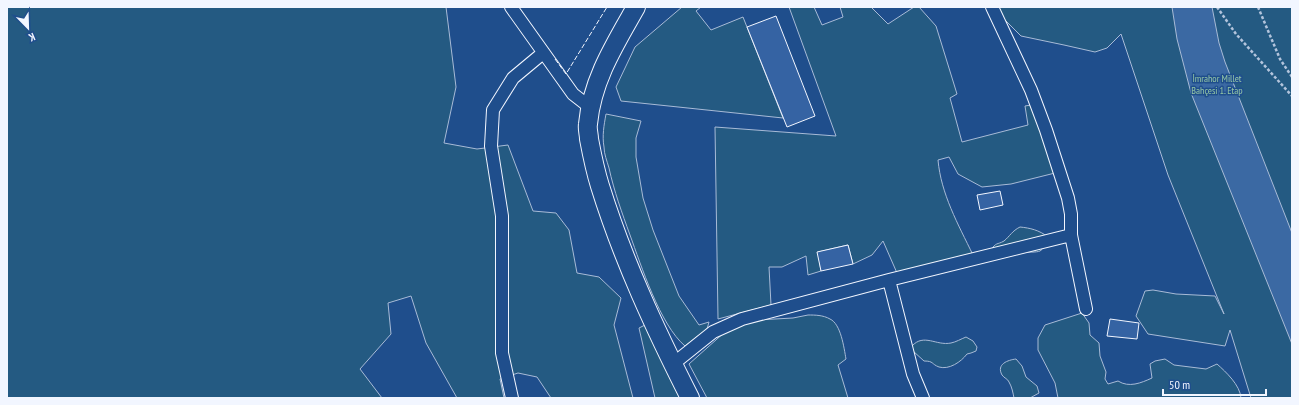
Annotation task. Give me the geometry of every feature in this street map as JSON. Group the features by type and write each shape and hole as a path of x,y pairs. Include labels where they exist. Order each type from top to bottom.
{"street":[{"path":"511,7 573,94 591,108"},
{"path":"636,7 610,53 596,85 587,125 593,163 611,222 631,274 690,398"},
{"path":"992,7 1031,90 1046,130 1070,206 1071,235 1086,309"},
{"path":"512,398 502,353 502,216 490,146 493,110 513,78 543,53"},
{"path":"673,364 713,332 742,319 889,280 1071,235"},
{"path":"889,280 913,374 923,398"}],"path":[{"path":"1216,7 1236,34 1292,96"},
{"path":"1258,7 1280,59 1292,77"}],"green space":[{"path":"7,7 446,7 456,87 444,143 477,149 508,145 533,211 556,213 569,230 577,273 599,277 621,298 614,325 633,398 551,398 537,377 518,373 500,379 504,398 457,398 426,343 411,296 388,303 391,334 360,369 382,398 7,398"},
{"path":"682,7 701,7 696,11 711,30 743,17 783,118 621,101 616,87 635,47"},
{"path":"789,7 814,7 822,25 843,17 840,7 871,7 888,24 914,7 919,7 936,26 957,94 950,98 962,142 1028,125 1025,106 1031,105 1043,133 1055,173 1011,184 982,187 958,174 949,157 938,160 946,197 973,255 897,273 883,241 872,255 853,264 848,245 818,252 821,271 808,275 806,256 782,267 769,267 771,305 718,319 715,127 836,136"},
{"name":"İmrahor Millet Bahçesi 1. Etap","path":"996,7 1292,7 1292,398 1251,398 1230,330 1225,346 1148,334 1136,316 1145,291 1153,290 1176,294 1215,296 1224,314 1168,175 1121,34 1107,48 1095,52 1021,36 1002,17"},
{"path":"606,114 641,121 636,138 636,157 643,198 653,230 679,296 699,325 709,322 707,329 685,346 667,324 652,294 621,210 604,152 603,135"},
{"path":"1020,227 1034,230 1045,235 1048,237 1047,244 1037,252 991,250 995,245 1004,241"},
{"path":"1082,313 1089,323 1090,335 1099,343 1100,356 1106,372 1105,379 1108,384 1118,381 1126,384 1135,384 1148,380 1152,378 1150,364 1155,361 1165,359 1174,365 1206,369 1217,364 1238,388 1241,398 1058,398 1055,383 1038,350 1038,338 1045,325"},
{"path":"808,315 822,316 830,319 837,326 843,343 846,359 838,365 848,398 707,398 689,364 726,331 757,320 793,318"},
{"path":"647,324 684,398 655,398 639,328"},
{"path":"966,337 973,341 977,347 976,351 967,354 962,360 951,366 943,368 939,367 931,362 924,361 913,351 912,346 921,340 940,343 953,343"},
{"path":"1016,359 1022,366 1026,377 1037,386 1039,393 1030,398 1014,398 1008,380 1002,375 1002,365 1010,360"}],"shaded area":[{"path":"1172,7 1212,7 1219,43 1225,62 1292,233 1292,344 1191,93 1177,39"}],"building":[{"path":"776,16 815,116 787,127 747,27"},
{"path":"1000,191 1003,205 980,210 977,195"},
{"path":"848,245 853,264 821,271 817,252"},
{"path":"1110,319 1139,323 1137,339 1107,336"}],"fence":[{"path":"555,59 566,74 607,7"}]}
